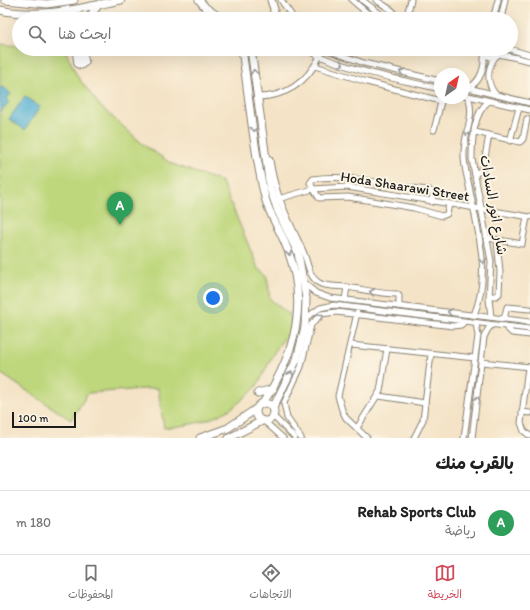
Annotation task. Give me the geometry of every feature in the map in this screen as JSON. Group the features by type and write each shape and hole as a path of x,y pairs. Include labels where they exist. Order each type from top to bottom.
{"street":[{"path":"5,0 47,4 74,0"},
{"path":"49,12 121,0"},
{"path":"194,0 212,12"},
{"path":"199,0 206,8"},
{"path":"271,0 275,12"},
{"path":"281,0 289,12"},
{"path":"352,0 366,12"},
{"path":"362,0 378,12"},
{"path":"376,0 393,12"},
{"path":"408,12 411,0"},
{"path":"495,12 498,0"},
{"path":"502,12 505,0"},
{"path":"93,12 99,4"},
{"path":"0,10 15,12"},
{"path":"68,10 72,12"},
{"path":"518,52 530,55"},
{"path":"77,56 78,64 81,65 85,62 84,56"},
{"path":"200,438 228,428 263,404 286,363 296,332 297,291 290,255 264,194 243,56"},
{"path":"229,438 263,421 269,420 297,359 306,318 305,284 296,242 278,211 270,188 252,56"},
{"path":"257,97 278,95 291,89 308,75 320,56 357,69 434,88"},
{"path":"340,56 434,80"},
{"path":"470,86 479,78 484,66 483,56"},
{"path":"496,56 490,66 488,80 496,95"},
{"path":"510,56 530,61"},
{"path":"314,66 392,88 434,97"},
{"path":"392,88 394,78"},
{"path":"479,78 483,81 488,80"},
{"path":"248,89 256,88"},
{"path":"470,88 530,103"},
{"path":"470,96 530,110"},
{"name":"شارع انور السادات","path":"489,101 481,110 472,149 492,268 489,296 491,317"},
{"path":"434,130 441,104"},
{"name":"شارع انور السادات","path":"469,104 472,112 464,149 464,163 484,268 483,287 479,304 474,315"},
{"path":"510,141 518,108"},
{"path":"259,109 264,118 273,181 278,199 313,277 324,285 347,287 382,294 397,294 399,296 399,306"},
{"path":"475,132 518,143 522,141 528,120 516,117"},
{"path":"475,174 483,169 489,135"},
{"path":"464,149 472,149"},
{"path":"432,202 433,193 429,190 346,178 320,178 310,181 316,196 321,199 348,197 398,205 442,216 447,214 448,204"},
{"path":"370,190 372,182"},
{"name":"Hoda Shaarawi Street","path":"278,199 313,189 336,186 370,190 432,202 529,217"},
{"path":"398,205 399,196"},
{"path":"488,238 522,244 529,217"},
{"path":"489,296 496,296 499,294 500,261 497,240"},
{"path":"305,284 316,293 334,298 530,322"},
{"path":"346,300 347,287"},
{"path":"334,298 334,305"},
{"path":"374,303 374,310"},
{"path":"479,304 484,306 489,305"},
{"path":"306,318 320,308 334,305 530,329"},
{"path":"504,319 508,307 530,309"},
{"path":"358,308 351,345 338,396 342,410 367,438"},
{"path":"301,438 287,418 284,403 302,367 311,324 317,317 326,313 336,312 453,326 461,325 464,322"},
{"path":"464,438 478,331 476,323"},
{"path":"472,438 484,337 492,325"},
{"path":"505,326 512,333 530,335"},
{"path":"351,345 475,358"},
{"path":"357,428 378,396 387,349"},
{"path":"414,438 421,426 431,354"},
{"path":"481,362 529,367 522,412 522,429 530,436"},
{"path":"258,393 273,388"},
{"path":"378,396 425,403"},
{"path":"263,404 268,404 295,438"},
{"path":"256,409 257,417 283,438"},
{"path":"522,412 530,413"}],"green space":[{"path":"0,44 12,45 12,56 68,56 77,76 100,106 145,146 172,164 222,182 258,268 267,275 270,299 292,317 291,333 276,350 257,386 227,411 208,420 197,423 164,428 158,388 88,393 71,420 0,373"}],"water":[{"path":"0,87 5,88 11,94 7,98 9,102 0,112"},
{"path":"25,96 40,107 25,130 9,119"}],"place":[{"name":"Rehab Sports Club","path":"120,225"}]}
